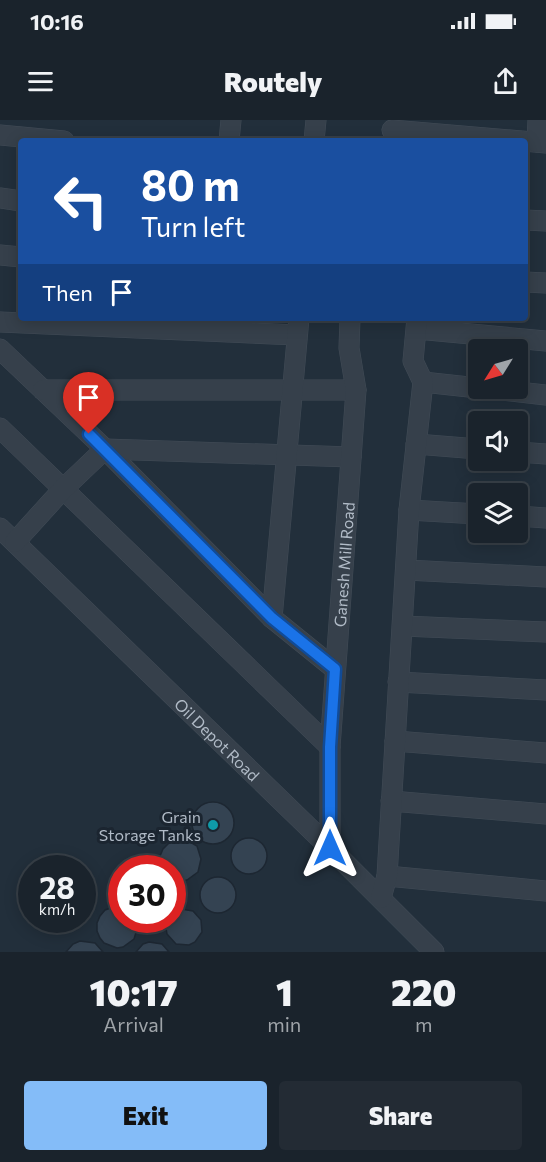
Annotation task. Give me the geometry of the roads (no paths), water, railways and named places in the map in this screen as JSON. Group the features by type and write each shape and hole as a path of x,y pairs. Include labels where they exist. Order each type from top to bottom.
{"street":[{"path":"229,138 231,120"},
{"path":"314,138 316,120"},
{"path":"538,120 541,142"},
{"path":"392,130 465,128 519,138"},
{"path":"0,135 32,138"},
{"path":"0,198 18,201"},
{"path":"528,220 546,221"},
{"path":"0,255 18,257"},
{"path":"528,282 546,283"},
{"name":"Ganesh Mill Road","path":"330,848 330,747 356,390 349,348 350,321"},
{"path":"0,322 298,327 272,618"},
{"path":"381,898 387,876 410,510 423,382 413,361 417,323 546,341"},
{"path":"0,349 105,449 272,618 335,669"},
{"path":"423,382 468,387"},
{"path":"43,390 356,390"},
{"path":"528,393 546,395"},
{"path":"0,428 330,747"},
{"path":"416,444 468,448"},
{"path":"15,542 63,489 105,449 351,457"},
{"path":"528,453 546,454"},
{"path":"410,510 468,513"},
{"path":"528,517 546,518"},
{"name":"Oil Depot Road","path":"0,528 434,952"},
{"path":"406,570 546,577"},
{"path":"403,626 546,632"},
{"path":"398,682 546,690"},
{"path":"395,741 546,753"},
{"path":"391,801 546,814"},
{"path":"387,876 546,891"}],"place":[{"name":"Grain Storage Tanks","path":"213,825"}]}
